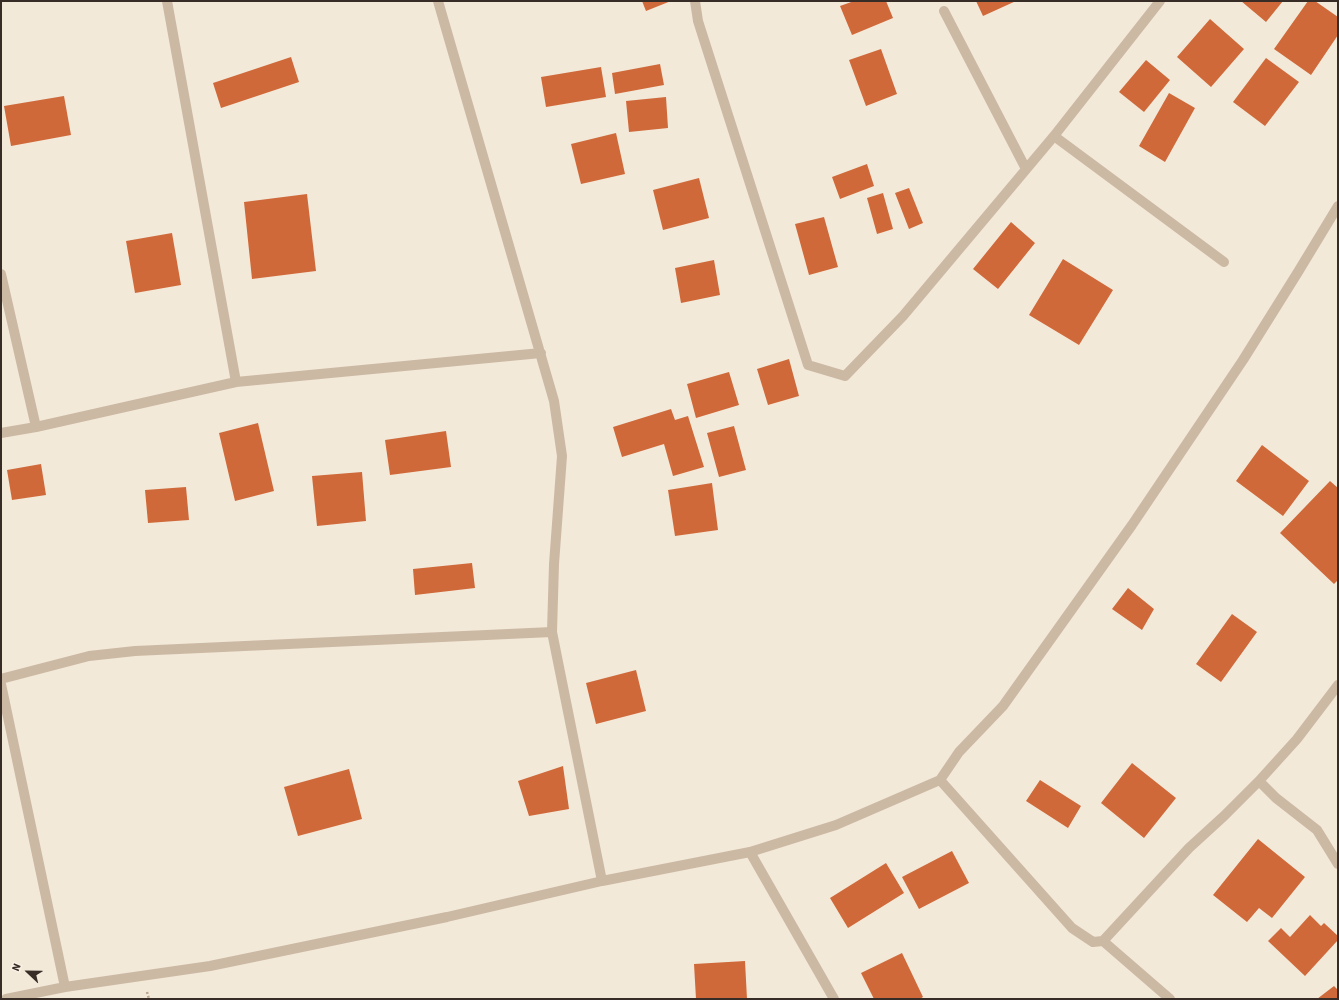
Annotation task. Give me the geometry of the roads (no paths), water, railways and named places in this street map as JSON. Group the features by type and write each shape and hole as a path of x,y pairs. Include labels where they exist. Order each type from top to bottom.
{"street":[{"path":"166,1 236,382"},
{"path":"438,1 554,402 562,456 554,564 552,632 602,881"},
{"path":"695,1 698,21 808,365 845,376 903,316 1054,136 1160,1"},
{"path":"944,10 1026,169"},
{"path":"1054,136 1224,262"},
{"path":"6,999 65,987 210,966 447,917 602,881 750,852 836,825 940,780 959,752 1003,706 1132,525 1243,360 1338,206"},
{"path":"1,274 36,427"},
{"path":"1,433 36,427 236,382 541,353"},
{"path":"1,679 89,656 135,651 552,632"},
{"path":"1,684 65,987"},
{"path":"940,780 1072,928 1093,942 1103,941 1189,848 1259,781 1297,739 1338,685"},
{"path":"1259,781 1276,798 1317,830 1338,864"},
{"path":"750,852 834,999"},
{"path":"1103,941 1170,999"}]}
